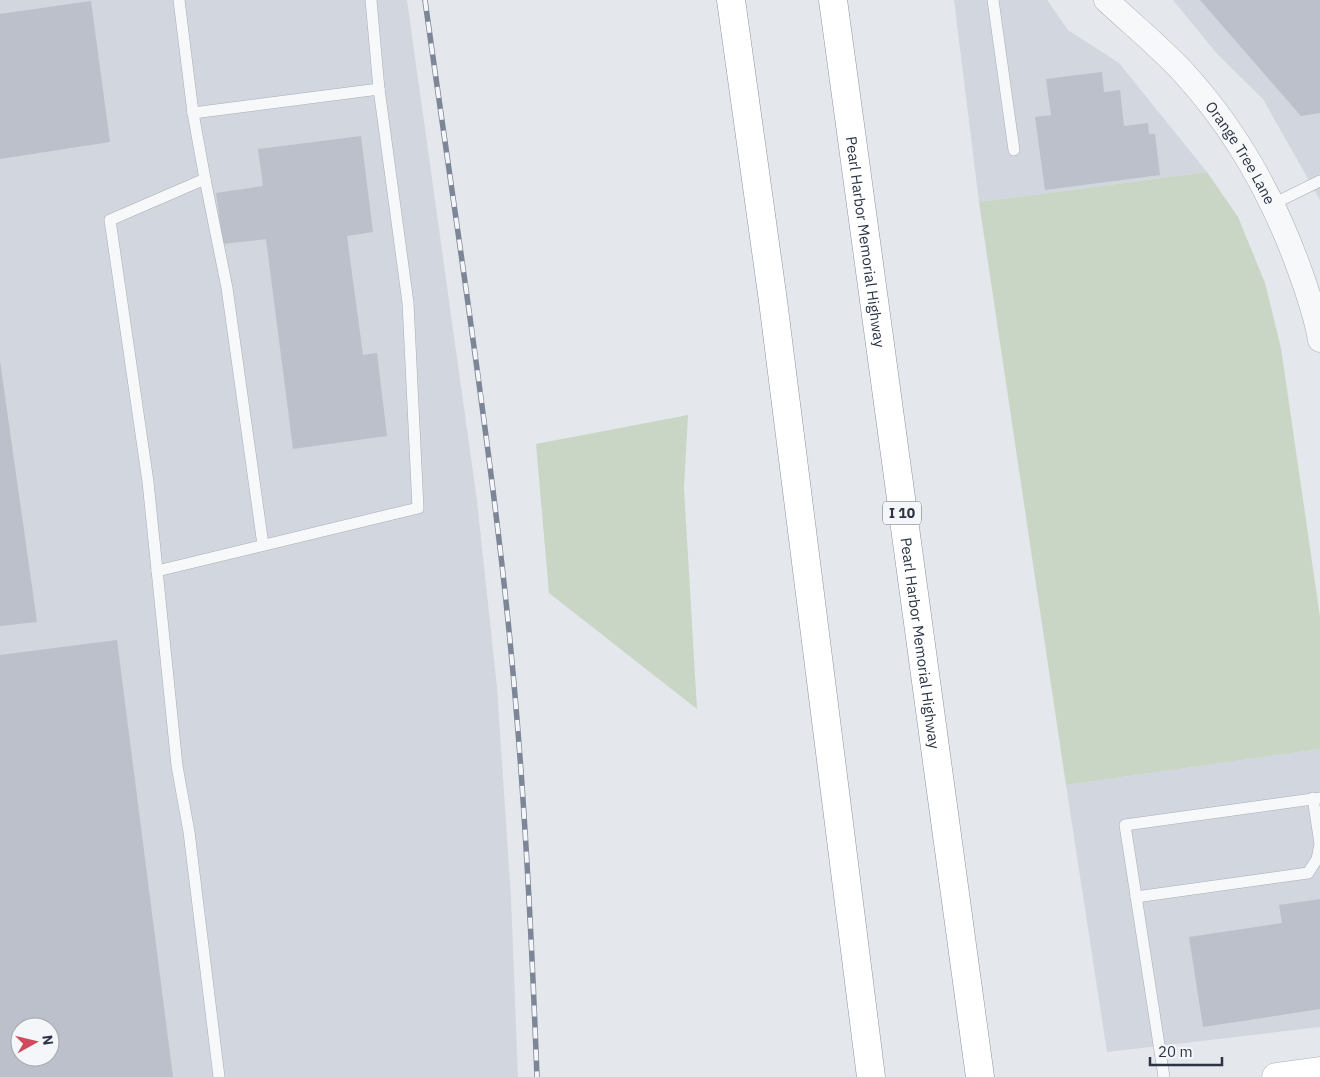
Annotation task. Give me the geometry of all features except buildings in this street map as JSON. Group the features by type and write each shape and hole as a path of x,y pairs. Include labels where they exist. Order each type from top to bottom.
{"main road":[{"path":"712,0 773,302"},
{"path":"731,0 773,302 872,1077"},
{"name":"Pearl Harbor Memorial Highway","path":"835,6 980,1077"},
{"path":"1276,1077 1320,1071"}],"street":[{"name":"Orange Tree Lane","path":"1106,0 1183,73 1249,159 1273,204 1292,248 1308,293 1320,340"}],"lane":[{"path":"179,0 193,113 227,288 263,545"},
{"path":"157,571 418,508 408,303 379,89 371,0"},
{"path":"993,0 1014,150"},
{"path":"193,113 379,89"},
{"path":"205,179 110,220 148,482 177,766 189,832 219,1077"},
{"path":"1273,204 1320,180"},
{"path":"1136,897 1308,872 1318,859 1320,844 1317,798 1125,825 1136,897 1164,1077"}],"shaded area":[{"path":"0,0 407,0 477,501 497,688 511,898 518,1077 0,1077"},
{"path":"954,0 1047,0 1068,30 1119,63 1207,172 979,202"},
{"path":"1173,0 1320,0 1320,200 1263,99 1218,55"},
{"path":"1320,749 1320,1027 1107,1052 1066,785"}],"green space":[{"path":"1207,172 1238,217 1265,283 1281,348 1320,617 1320,749 1066,785 979,202"},
{"path":"688,415 684,488 697,709 549,593 536,444"}],"railway":[{"path":"425,0 480,392 505,592 523,800 537,1077"}]}
